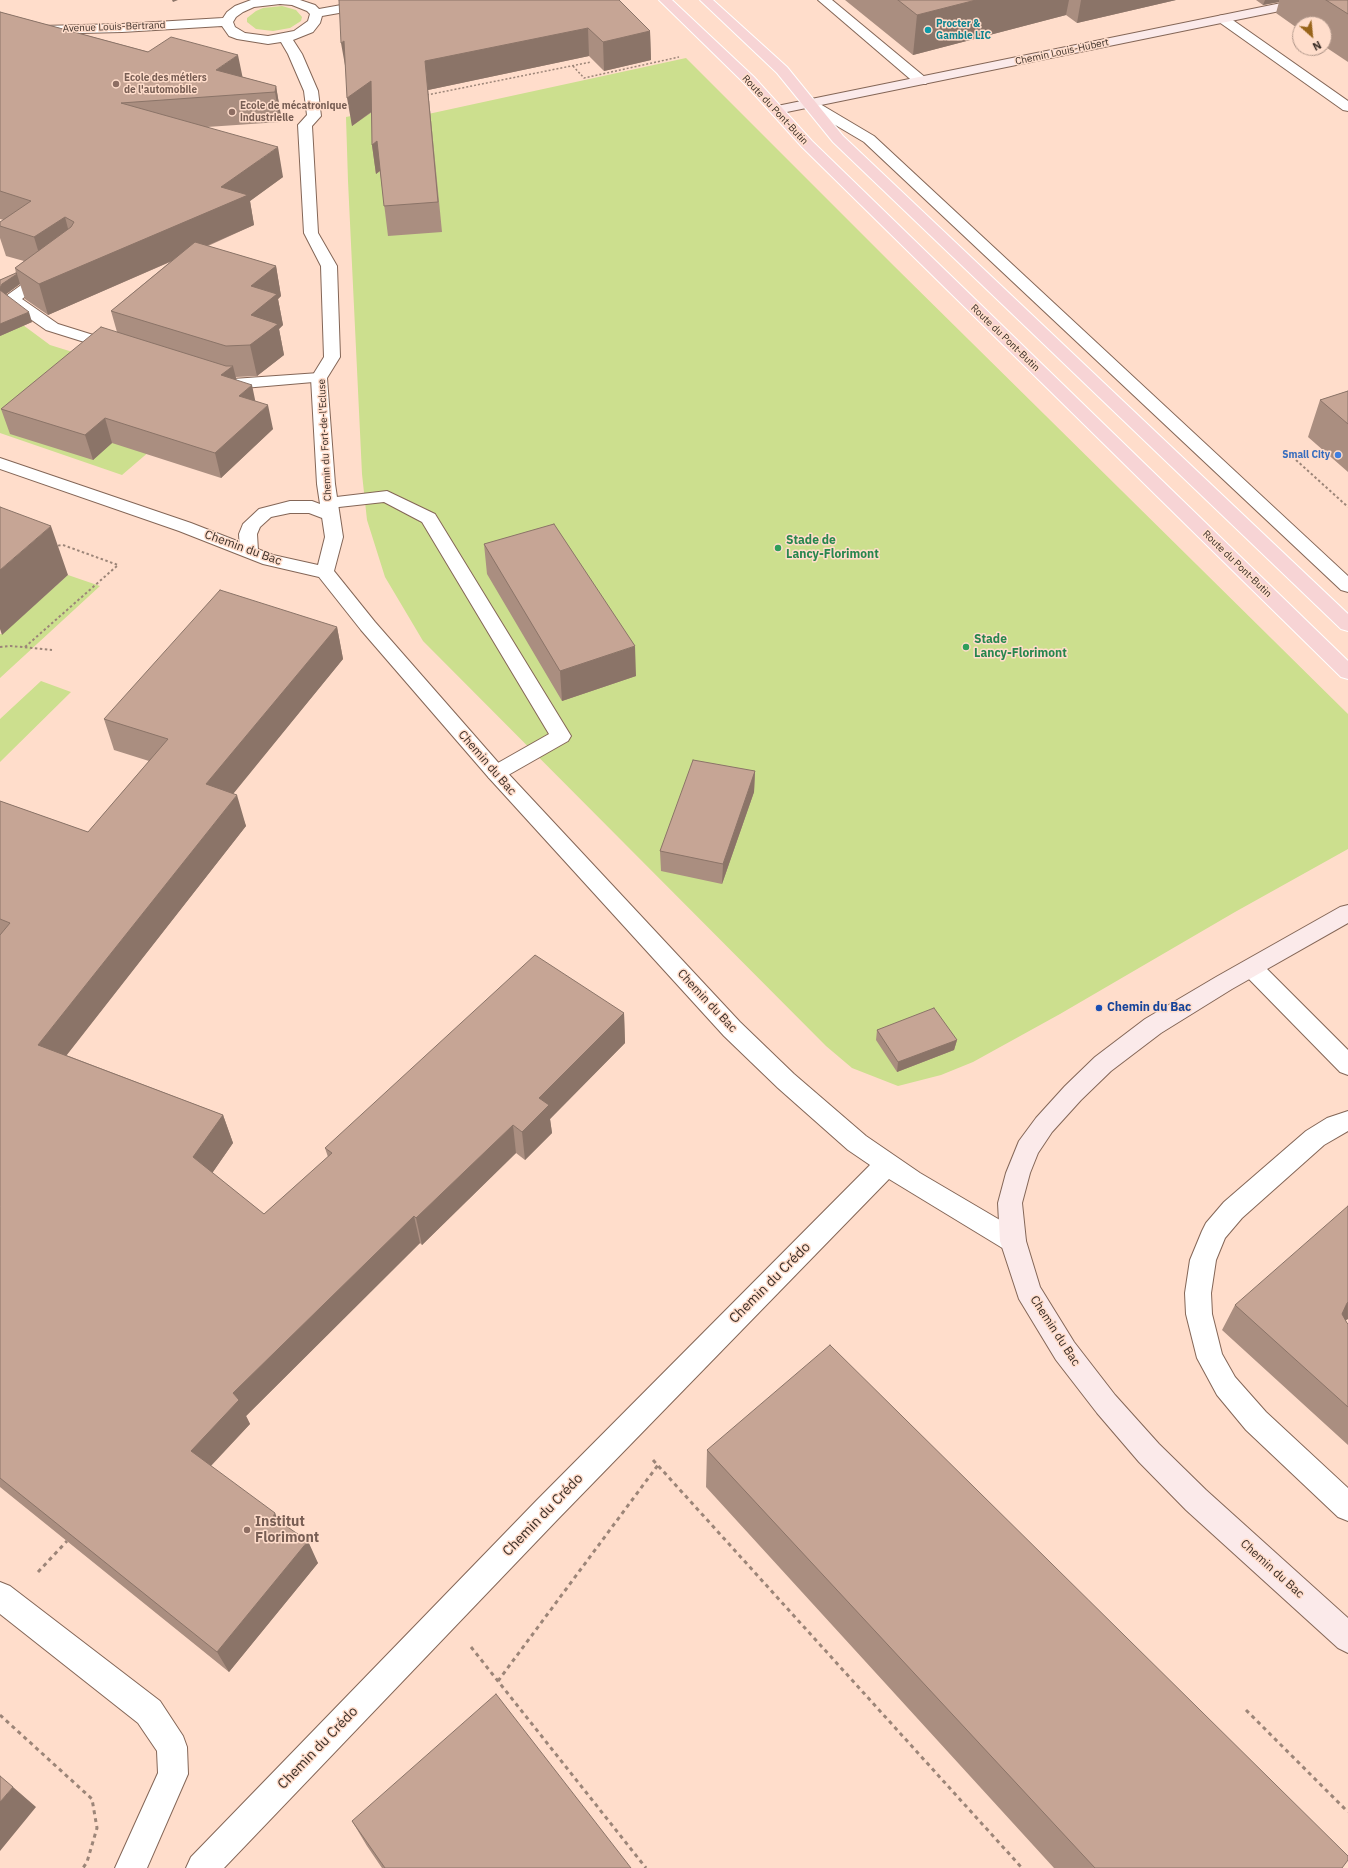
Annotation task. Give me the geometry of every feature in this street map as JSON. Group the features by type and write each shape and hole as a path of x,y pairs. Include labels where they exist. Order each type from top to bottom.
{"main road":[{"name":"Route du Pont-Butin","path":"665,0 777,110 807,144 1348,672"},
{"path":"706,0 782,70 838,139 1348,625"}],"street":[{"path":"266,0 280,0 303,4 311,8 316,14 316,19 308,29 285,38 268,40 242,36 234,33 228,28 227,22 231,15 239,9 266,0"},
{"path":"316,14 390,0"},
{"path":"824,0 921,81"},
{"name":"Chemin Louis-Hubert","path":"777,110 1314,0"},
{"path":"1222,19 1348,107"},
{"name":"Avenue Louis-Bertrand","path":"0,31 122,28 227,22"},
{"name":"Chemin du Fort-de-l'Ecluse","path":"285,38 295,54 311,91 314,116 305,125 310,233 329,266 332,357 319,378 329,509 334,537 325,572"},
{"path":"810,104 869,139 1348,586"},
{"path":"62,263 12,298 52,327 131,352"},
{"path":"203,375 232,384 319,378"},
{"name":"Chemin du Bac","path":"0,463 172,522 269,560 325,572 368,626 496,773 732,1029 786,1081 857,1142 911,1181 1013,1241 1028,1291 1065,1351 1106,1404 1148,1453 1196,1500 1348,1638"},
{"path":"249,552 248,534 252,524 265,513 290,507 329,509 387,496 429,518 561,736 496,773"},
{"path":"1013,1241 1010,1203 1018,1173 1028,1148 1044,1125 1073,1093 1103,1064 1153,1026 1348,913"},
{"path":"1252,968 1346,1063"},
{"path":"1348,1122 1335,1125 1315,1138 1233,1210 1215,1231 1203,1260 1198,1293 1199,1314 1210,1358 1226,1386 1256,1421 1348,1507"},
{"name":"Chemin du Crédo","path":"202,1868 547,1510 887,1164"},
{"path":"0,1596 149,1712 172,1747 173,1774 131,1868"}],"path":[{"path":"573,65 584,78 684,56"},
{"path":"426,96 590,62"},
{"path":"1296,460 1348,507"},
{"path":"25,647 118,565 63,545 52,546"},
{"path":"0,646 52,650"},
{"path":"498,1682 658,1465"},
{"path":"665,1473 1022,1868"},
{"path":"35,1575 67,1541"},
{"path":"468,1643 646,1868"},
{"path":"1246,1710 1348,1812"},
{"path":"0,1715 92,1799 97,1828 87,1862 83,1868"}],"green space":[{"path":"282,6 296,10 302,17 301,21 290,28 273,31 256,29 247,22 247,18 256,11 263,8"},
{"name":"Stade de Lancy-Florimont","path":"686,58 894,266 1348,714 1348,849 1235,912 1060,1014 973,1062 941,1075 898,1086 852,1068 826,1046 423,641 385,577 367,520 362,474 348,181 346,117 351,116 350,108 419,116"},
{"path":"0,308 50,345 214,396 122,475 0,433"},
{"path":"68,575 100,586 0,678 0,634 2,634"},
{"path":"41,681 71,692 0,762 0,719"}],"building":[{"path":"339,0 619,0 650,31 603,42 588,28 425,61 438,202 384,206 377,141 372,145 371,81 347,98 344,41 341,43"},
{"path":"898,0 976,0 917,15"},
{"path":"1326,0 1348,0 1348,14"},
{"path":"0,12 148,52 171,37 238,55 216,70 276,86 275,92 121,103 278,147 221,187 248,195 39,284 15,268 71,227 74,222 65,217 34,237 0,226 0,222 31,201 0,191"},
{"path":"195,242 276,266 251,286 277,294 251,315 278,324 250,345 226,346 111,311"},
{"path":"16,273 17,274 2,284 0,288 0,280"},
{"path":"0,290 29,312 0,324"},
{"path":"101,327 226,366 233,366 221,375 252,385 239,396 268,405 215,453 105,418 85,435 1,409"},
{"path":"1348,391 1348,424 1320,400"},
{"path":"0,507 51,526 0,570"},
{"path":"554,524 635,646 560,671 484,544"},
{"path":"220,590 337,627 206,784 237,795 38,1045 223,1115 193,1157 264,1214 332,1153 325,1148 535,955 624,1013 539,1098 549,1105 522,1132 513,1125 416,1218 414,1216 233,1393 239,1400 191,1451 275,1513 273,1517 308,1541 217,1652 0,1478 0,935 10,923 0,919 0,801 88,832 168,739 104,719"},
{"path":"693,760 755,771 723,864 660,851"},
{"path":"934,1008 957,1040 898,1062 877,1030"},
{"path":"1348,1206 1348,1302 1342,1314 1348,1324 1348,1407 1235,1305"},
{"path":"830,1345 1348,1856 1348,1860 1342,1868 1095,1868 707,1450"},
{"path":"496,1694 631,1868 385,1868 352,1821"},
{"path":"0,1776 13,1787 0,1802"}],"place":[{"name":"Procter & Gamble LIC","path":"928,30"},
{"name":"Ecole des métiers de l'automobile","path":"116,84"},
{"name":"Ecole de mécatronique industrielle","path":"232,112"},
{"name":"Small City","path":"1338,455"},
{"name":"Stade de Lancy-Florimont","path":"778,548"},
{"name":"Stade Lancy-Florimont","path":"966,647"},
{"name":"Chemin du Bac","path":"1099,1008"},
{"name":"Institut Florimont","path":"247,1530"}]}
